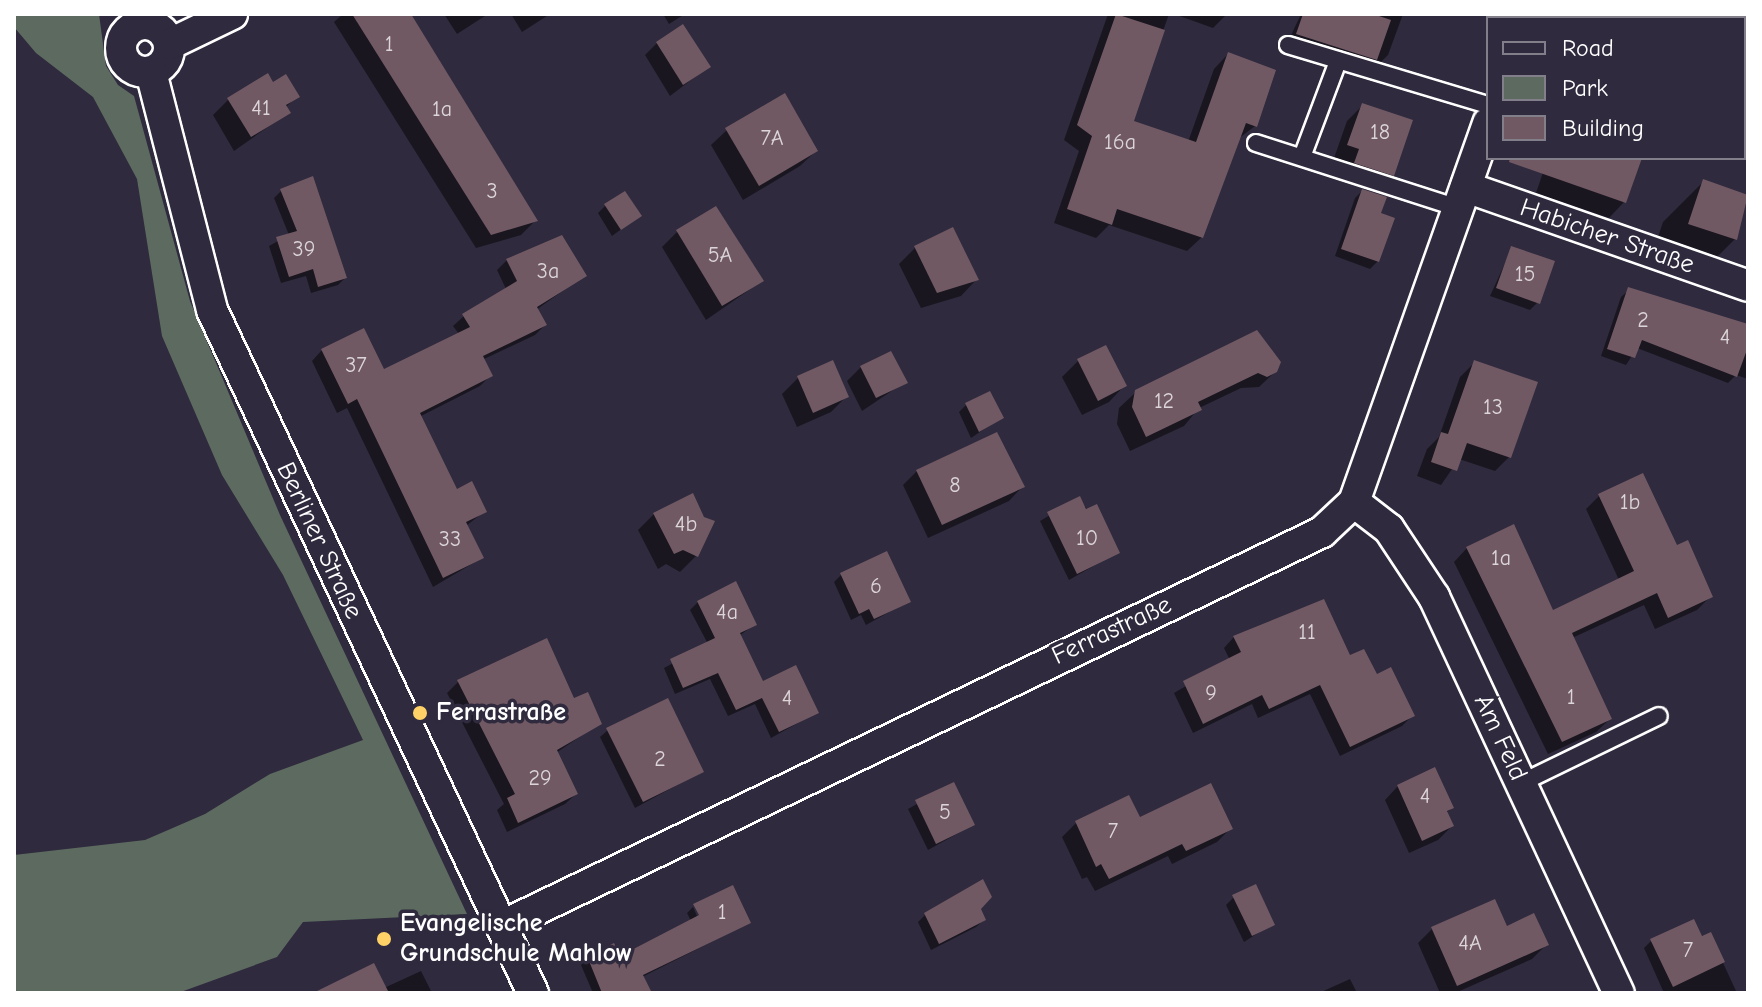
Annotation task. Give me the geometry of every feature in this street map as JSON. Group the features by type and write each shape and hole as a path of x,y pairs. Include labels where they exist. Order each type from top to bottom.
{"street":[{"path":"170,44 232,14"},
{"path":"134,20 159,28 170,44 165,63 151,72 132,69 121,52 126,33 134,20"},
{"name":"Berliner Straße","path":"151,72 212,310 533,993"},
{"name":"Ferrastraße","path":"502,926 1322,532 1354,502 1486,129"},
{"name":"Habicher Straße","path":"1462,198 1748,286"},
{"name":"Am Feld","path":"1354,502 1389,529 1434,597 1619,993"}],"lane":[{"path":"1288,45 1486,104"},
{"path":"1302,157 1338,61"},
{"path":"1256,143 1462,198"},
{"path":"1521,783 1659,716"}],"green space":[{"path":"14,14 99,14 106,66 118,85 134,96 190,301 280,515 467,914 303,922 277,957 178,993 14,993 14,855 145,840 205,814 270,774 363,740 283,575 222,475 162,336 137,179 93,97 36,53 14,27"}],"building":[{"path":"352,14 411,14 538,221 491,235"},
{"path":"1116,14 1165,30 1134,121 1196,142 1228,52 1276,70 1257,127 1246,123 1203,238 1117,209 1112,225 1067,209 1092,136 1077,125"},
{"path":"1303,14 1373,14 1391,20 1377,60 1296,34"},
{"path":"683,24 711,67 683,85 656,42"},
{"path":"268,73 273,82 286,74 300,97 286,105 291,113 251,137 227,98"},
{"path":"785,93 818,151 759,186 725,128"},
{"path":"1362,103 1413,120 1394,176 1354,163 1359,149 1347,145"},
{"path":"1510,160 1641,160 1626,203"},
{"path":"313,176 347,278 318,287 313,269 289,277 276,237 297,231 280,189"},
{"path":"1703,179 1748,195 1737,240 1688,224"},
{"path":"1362,189 1387,197 1381,213 1395,218 1379,262 1341,249"},
{"path":"625,191 642,216 621,230 604,204"},
{"path":"716,206 764,281 722,306 676,230"},
{"path":"953,227 979,280 937,293 914,246"},
{"path":"562,235 587,276 537,307 547,325 483,356 493,376 420,413 457,489 472,481 487,512 466,522 484,558 443,578 357,399 348,404 321,349 364,328 384,369 470,327 462,314 517,281 506,259"},
{"path":"1511,246 1555,261 1540,304 1496,288"},
{"path":"1628,287 1748,324 1748,347 1737,377 1642,340 1635,358 1607,349"},
{"path":"1257,330 1281,362 1277,372 1267,377 1258,373 1198,402 1202,410 1146,437 1132,407 1135,390"},
{"path":"1106,345 1127,386 1098,401 1077,359"},
{"path":"891,351 908,383 876,398 860,366"},
{"path":"833,360 849,397 813,413 797,376"},
{"path":"1474,360 1538,382 1511,458 1467,443 1457,471 1431,462 1441,432 1448,434"},
{"path":"990,391 1004,418 979,432 965,403"},
{"path":"997,432 1025,487 942,525 916,470"},
{"path":"1643,473 1677,545 1688,540 1713,597 1668,618 1657,593 1572,633 1612,719 1562,742 1466,547 1514,524 1553,610 1634,571 1598,494"},
{"path":"693,493 704,517 715,521 698,557 683,550 674,554 653,513"},
{"path":"1080,496 1086,509 1097,504 1120,553 1077,574 1047,512"},
{"path":"887,551 911,602 874,619 869,609 859,614 840,573"},
{"path":"736,581 757,625 740,633 763,681 796,665 819,713 779,732 762,698 736,710 718,673 683,688 670,659 715,638 697,601"},
{"path":"1324,599 1350,655 1364,649 1377,674 1391,667 1415,716 1350,747 1320,685 1269,709 1262,695 1203,724 1183,681 1241,652 1233,636"},
{"path":"547,638 574,698 588,692 602,724 557,750 578,794 518,823 507,798 515,794 457,680"},
{"path":"668,698 704,772 643,802 606,728"},
{"path":"1435,767 1454,808 1447,811 1454,826 1422,841 1397,785"},
{"path":"954,782 975,825 936,844 915,800"},
{"path":"1211,783 1233,829 1186,851 1182,844 1109,879 1101,864 1096,867 1075,821 1129,795 1140,817"},
{"path":"983,879 992,897 981,909 986,920 939,944 924,913"},
{"path":"1256,884 1275,925 1252,936 1232,895"},
{"path":"733,885 751,923 643,975 652,993 602,993 587,956 614,943 620,956 699,915 693,904"},
{"path":"1495,899 1507,926 1534,913 1549,945 1457,986 1431,927"},
{"path":"1694,919 1702,936 1711,932 1725,962 1673,987 1650,939"},
{"path":"374,963 389,993 313,993"}],"place":[{"name":"Ferrastraße","path":"420,713"},
{"name":"Evangelische Grundschule Mahlow","path":"384,939"}]}
